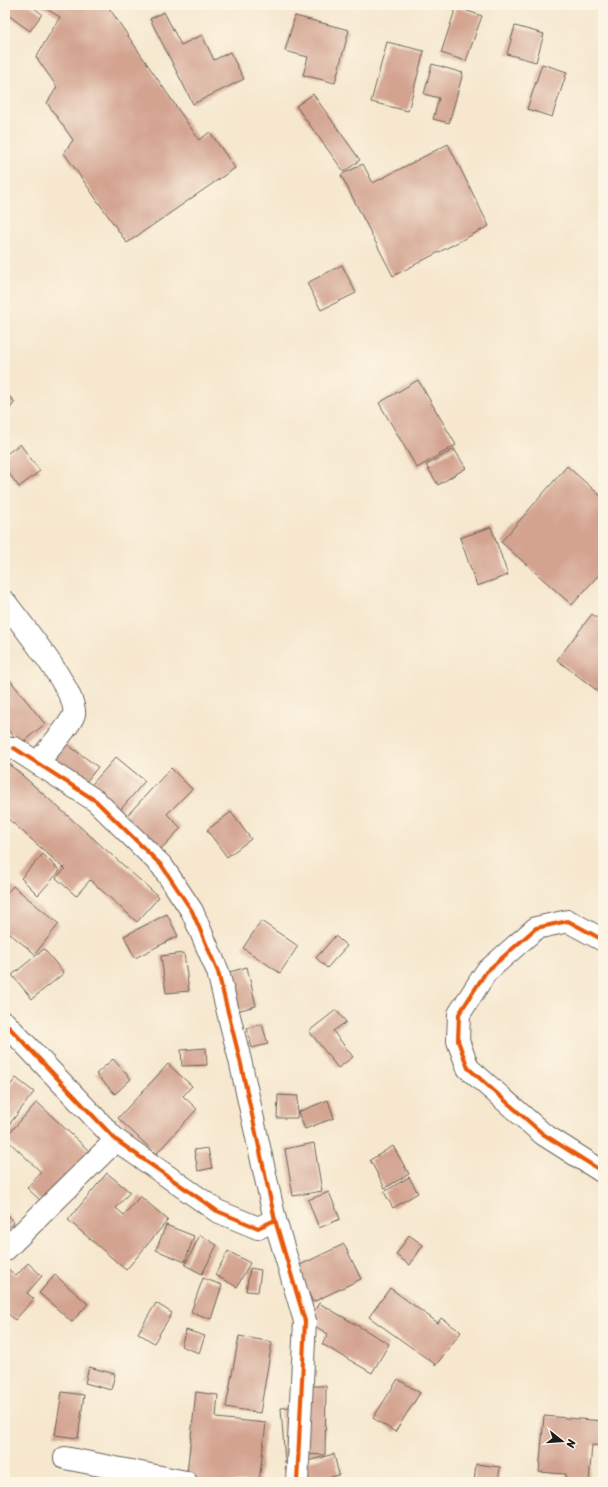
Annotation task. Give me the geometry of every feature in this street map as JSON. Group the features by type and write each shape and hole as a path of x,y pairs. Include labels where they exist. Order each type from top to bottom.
{"street":[{"path":"5,602 63,681 72,698 74,713 61,735 37,763"},
{"path":"13,740 37,763 96,801 162,866 192,911 218,972 275,1220 305,1321 297,1482"},
{"path":"603,940 568,921 536,928 486,972 460,1014 458,1041 468,1068 543,1134 603,1172"},
{"path":"5,1023 116,1140 217,1211 258,1228 275,1220"},
{"path":"5,1250 116,1140"},
{"path":"65,1458 186,1482"}],"building":[{"path":"5,5 30,5 42,14 30,31 5,13"},
{"path":"40,5 107,5 199,140 210,132 235,168 127,243 64,153 73,140 47,103 57,87 36,57 60,17"},
{"path":"456,7 482,16 466,61 441,53"},
{"path":"164,12 181,45 202,35 214,60 230,52 244,79 193,104 150,19"},
{"path":"295,16 349,30 335,83 303,75 308,57 285,51"},
{"path":"515,26 544,34 536,62 507,54"},
{"path":"387,42 424,51 408,111 371,102"},
{"path":"432,64 463,73 449,123 433,119 439,98 424,94"},
{"path":"542,64 567,72 552,117 527,109"},
{"path":"313,94 360,160 344,172 296,106"},
{"path":"448,144 489,226 393,276 341,175 363,164 373,183"},
{"path":"342,265 356,293 321,310 307,283"},
{"path":"418,380 456,445 417,468 379,403"},
{"path":"5,393 15,402 5,414"},
{"path":"20,444 40,471 19,487 5,468 5,455"},
{"path":"454,449 466,468 438,485 426,465"},
{"path":"567,466 603,498 603,570 572,605 501,542"},
{"path":"491,527 508,575 477,586 460,538"},
{"path":"592,614 603,623 603,695 557,660"},
{"path":"5,674 45,724 20,744 5,726"},
{"path":"64,742 98,767 82,787 49,762"},
{"path":"116,757 145,781 116,815 87,790"},
{"path":"5,760 159,897 137,922 90,880 76,896 56,878 65,869 5,816"},
{"path":"171,768 192,789 167,814 181,828 157,853 123,820"},
{"path":"231,812 251,839 227,857 207,830"},
{"path":"43,854 60,871 38,895 21,878"},
{"path":"13,886 59,924 35,954 9,933 5,937 5,895"},
{"path":"167,914 178,936 135,958 124,936"},
{"path":"261,921 298,946 280,973 243,948"},
{"path":"335,936 347,946 327,968 316,958"},
{"path":"44,949 64,973 32,999 12,975"},
{"path":"184,953 189,991 166,993 161,956"},
{"path":"247,967 256,1006 229,1013 219,975"},
{"path":"336,1010 346,1022 333,1031 353,1057 338,1068 309,1031"},
{"path":"262,1024 268,1044 252,1048 247,1028"},
{"path":"206,1048 207,1065 182,1066 181,1050"},
{"path":"113,1059 131,1079 115,1094 96,1074"},
{"path":"168,1064 192,1086 183,1096 197,1109 156,1154 118,1118"},
{"path":"16,1078 34,1092 5,1130 5,1092"},
{"path":"278,1095 298,1096 297,1118 277,1118"},
{"path":"328,1100 334,1118 305,1129 298,1112"},
{"path":"37,1102 89,1151 42,1202 27,1188 41,1172 5,1138"},
{"path":"314,1143 322,1191 293,1196 285,1149"},
{"path":"393,1146 409,1174 385,1188 370,1160"},
{"path":"208,1148 212,1168 198,1171 194,1150"},
{"path":"107,1173 130,1192 116,1208 124,1215 140,1196 168,1220 126,1270 68,1220"},
{"path":"409,1177 418,1193 393,1208 384,1192"},
{"path":"329,1192 340,1219 319,1228 308,1200"},
{"path":"5,1211 14,1223 5,1230"},
{"path":"166,1225 194,1236 185,1262 156,1250"},
{"path":"200,1235 217,1245 202,1274 185,1265"},
{"path":"409,1235 423,1245 410,1265 396,1255"},
{"path":"344,1244 361,1279 313,1302 296,1267"},
{"path":"228,1251 250,1263 237,1287 215,1275"},
{"path":"28,1263 42,1276 27,1293 34,1299 15,1320 5,1311 5,1266 16,1276"},
{"path":"250,1268 261,1270 258,1292 246,1291"},
{"path":"55,1275 88,1304 72,1322 39,1293"},
{"path":"203,1278 222,1285 211,1319 191,1312"},
{"path":"390,1288 438,1323 441,1318 461,1332 436,1365 369,1317"},
{"path":"156,1303 172,1313 154,1343 138,1333"},
{"path":"319,1303 389,1344 372,1373 322,1344 328,1334 308,1322"},
{"path":"186,1330 205,1336 199,1353 181,1346"},
{"path":"239,1336 272,1342 260,1413 226,1407"},
{"path":"89,1367 115,1374 111,1390 85,1383"},
{"path":"398,1379 420,1393 395,1432 373,1418"},
{"path":"306,1386 326,1386 325,1455 306,1454"},
{"path":"62,1392 84,1395 78,1438 55,1435"},
{"path":"196,1392 218,1395 216,1418 266,1423 259,1482 186,1482"},
{"path":"297,1406 301,1462 285,1463 281,1408"},
{"path":"544,1416 603,1421 603,1446 592,1445 589,1482 565,1482 566,1474 539,1472"},
{"path":"334,1454 339,1475 313,1482 289,1482 285,1467"},
{"path":"476,1464 500,1467 498,1482 474,1482"},
{"path":"602,1467 603,1482 600,1482"},
{"path":"98,1472 129,1482 94,1482"}],"cycle path":[{"path":"5,1023 116,1140 217,1211 258,1228 275,1220 240,1060 218,972 192,911 162,866 96,801 14,748"},
{"path":"603,940 568,921 536,928 486,972 459,1014 458,1041 468,1068 543,1134 603,1172"},
{"path":"275,1220 305,1321 297,1482"}]}
